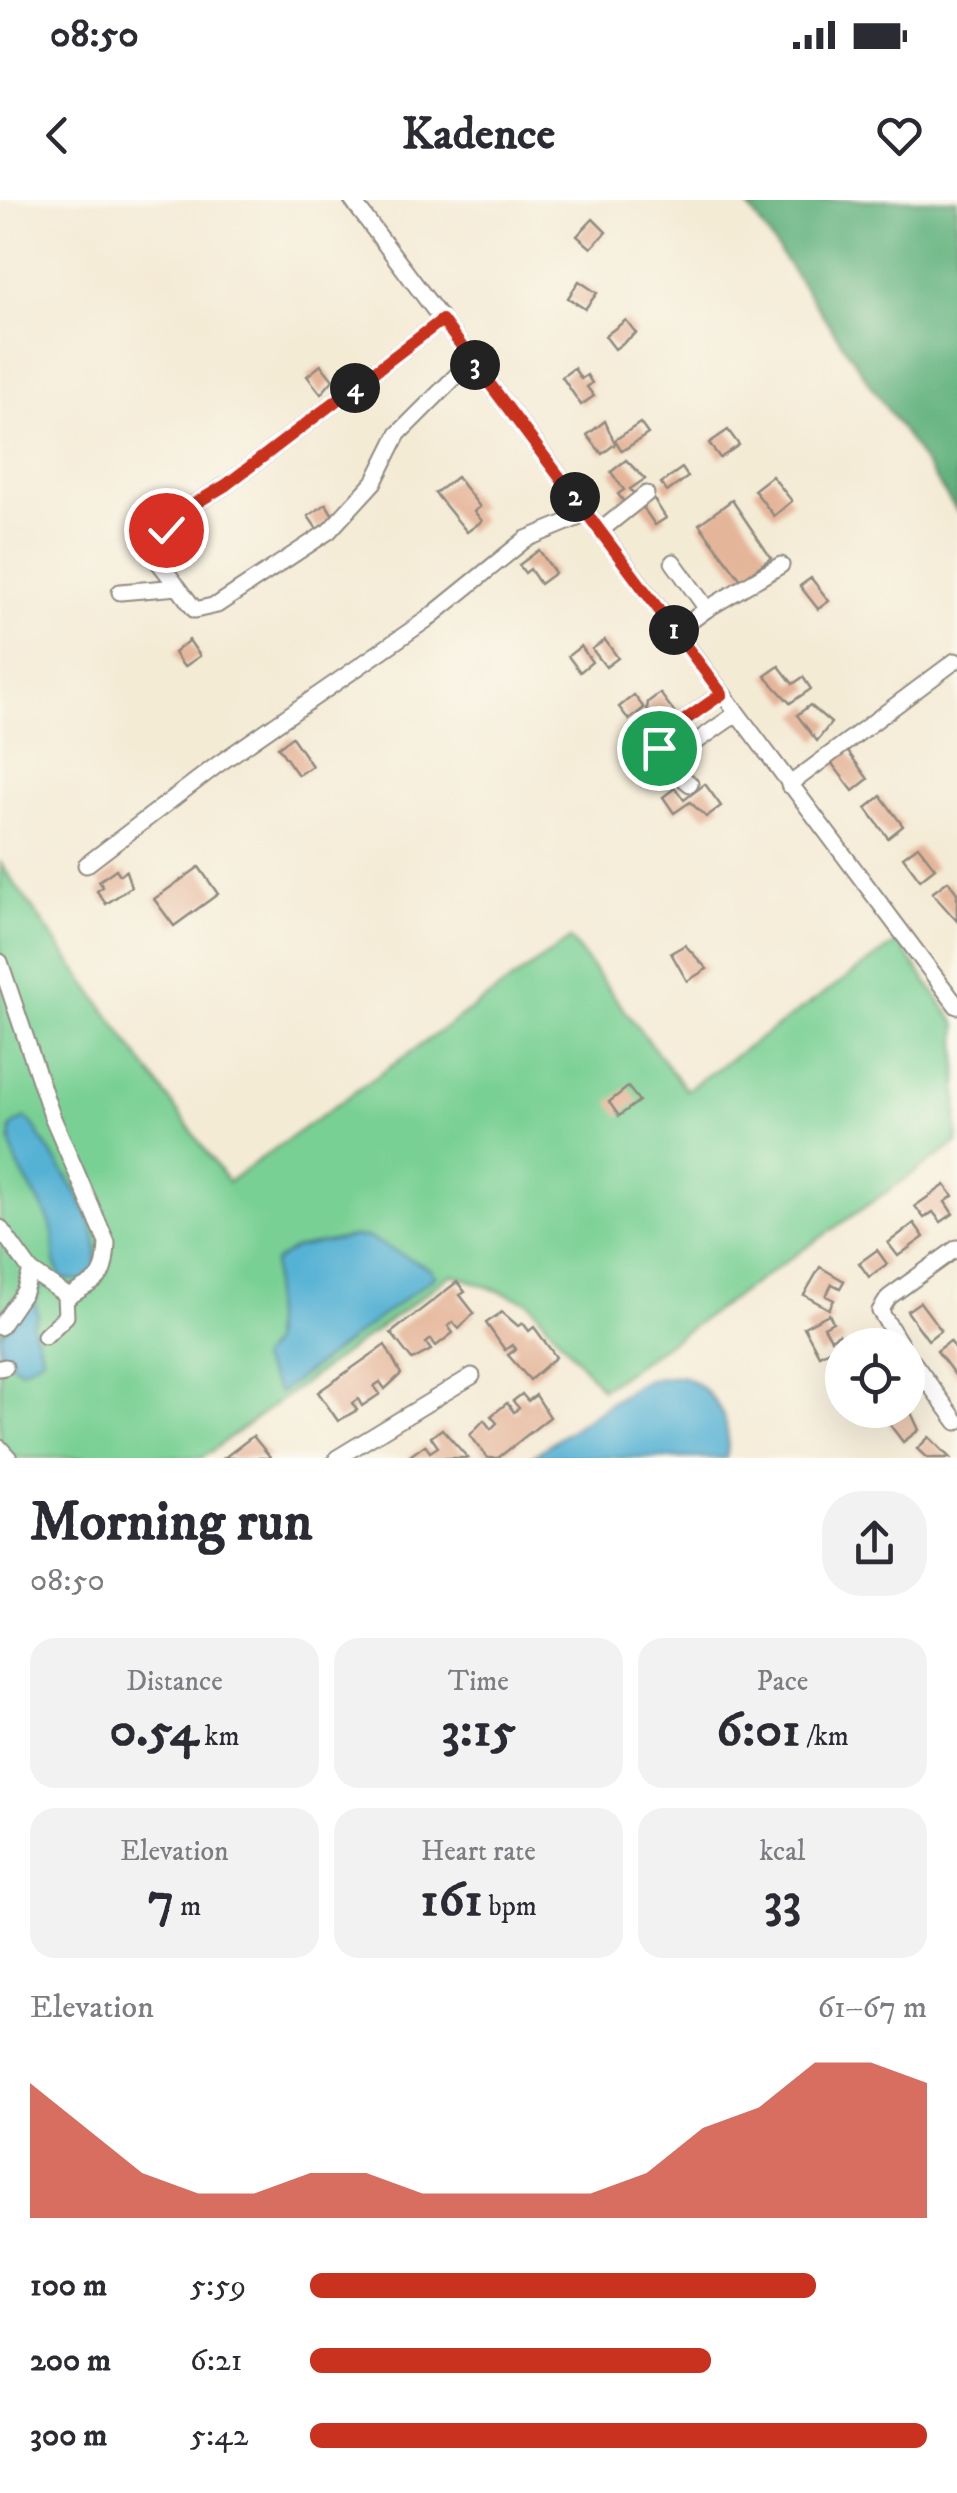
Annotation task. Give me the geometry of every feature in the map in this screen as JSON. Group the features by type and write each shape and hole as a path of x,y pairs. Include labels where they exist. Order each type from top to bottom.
{"street":[{"path":"352,200 957,1006"},
{"path":"442,320 240,474 186,509 166,530 156,559 195,610 217,604 329,531 374,482 398,434 472,360"},
{"path":"600,531 646,494"},
{"path":"86,864 216,765 426,620 526,539 587,514"},
{"path":"673,562 707,609"},
{"path":"676,632 781,566"},
{"path":"120,592 178,587"},
{"path":"789,784 955,661"},
{"path":"690,784 672,764 658,739 722,694"},
{"path":"672,764 676,756 736,714"},
{"path":"0,962 52,1116 108,1243 106,1262 93,1285 65,1296"},
{"path":"0,1228 30,1271 65,1296"},
{"path":"890,1328 880,1311 889,1298 957,1248"},
{"path":"0,1327 24,1292 30,1271"},
{"path":"45,1336 66,1316 65,1296"},
{"path":"340,1457 472,1376"},
{"path":"925,1378 957,1422"},
{"path":"0,1448 9,1458"}],"green space":[{"path":"744,200 957,200 957,511"},
{"path":"0,863 228,1182 570,939 686,1090 898,942 957,1025 957,1143 602,1389 529,1302 452,1274 202,1458 0,1458"}],"water":[{"path":"25,1118 75,1191 93,1229 95,1265 87,1281 63,1279 49,1220 17,1164 11,1127"},
{"path":"367,1237 430,1269 435,1276 279,1393 259,1359 271,1344 274,1262 295,1248"},
{"path":"38,1280 42,1282 35,1303 38,1315 32,1324 43,1357 21,1370 8,1360 0,1360 0,1335 29,1303"},
{"path":"682,1376 704,1390 719,1409 727,1432 726,1458 530,1458 635,1386 649,1379"}],"building":[{"path":"593,219 606,232 591,248 577,236"},
{"path":"579,281 597,293 585,309 568,298"},
{"path":"626,320 636,333 615,349 605,336"},
{"path":"321,365 333,380 321,394 307,376"},
{"path":"574,368 581,379 587,375 592,383 587,387 594,396 581,405 562,377"},
{"path":"605,421 615,444 602,454 587,435"},
{"path":"640,423 648,434 622,451 615,440"},
{"path":"728,430 739,445 720,458 709,443"},
{"path":"626,460 645,479 630,489 634,494 624,502 618,494 624,490 611,472"},
{"path":"682,468 688,477 667,492 661,483"},
{"path":"772,476 792,501 774,516 754,490"},
{"path":"457,477 480,507 474,511 482,521 467,532 435,493"},
{"path":"652,496 666,518 655,525 640,503"},
{"path":"732,500 771,558 741,580 699,524"},
{"path":"326,504 334,517 317,529 308,516"},
{"path":"539,550 555,573 540,584 530,569 525,573 519,565"},
{"path":"811,578 829,601 818,609 800,586"},
{"path":"189,640 200,656 184,667 174,653"},
{"path":"605,640 618,658 606,667 592,649"},
{"path":"581,646 592,662 580,672 568,656"},
{"path":"779,666 793,684 803,677 811,689 790,703 765,676"},
{"path":"660,693 675,713 663,722 647,709 648,702"},
{"path":"634,695 644,708 629,720 619,707"},
{"path":"810,705 831,723 817,741 797,715"},
{"path":"292,737 312,766 298,775 278,747"},
{"path":"846,749 868,779 853,791 830,761"},
{"path":"705,784 721,806 706,817 690,802 674,813 663,797 675,788 684,800"},
{"path":"881,796 903,826 888,838 866,808"},
{"path":"918,846 935,868 920,880 903,857"},
{"path":"199,867 218,894 174,926 154,899"},
{"path":"116,869 120,875 126,871 131,887 106,904 97,891 103,887 99,881"},
{"path":"948,881 957,893 957,921 932,893"},
{"path":"685,945 707,969 687,981 671,953"},
{"path":"628,1087 639,1101 619,1116 609,1102"},
{"path":"945,1185 953,1196 945,1202 953,1214 941,1222 933,1212 924,1218 915,1206"},
{"path":"914,1223 924,1237 898,1256 888,1243"},
{"path":"877,1250 887,1264 869,1277 859,1263"},
{"path":"820,1267 844,1281 840,1288 832,1284 826,1296 834,1300 829,1309 804,1295"},
{"path":"457,1282 465,1292 460,1295 474,1313 459,1329 453,1322 448,1326 453,1333 436,1346 431,1339 426,1343 431,1350 412,1360 391,1333"},
{"path":"920,1302 941,1330 928,1340 925,1328 919,1328 907,1311"},
{"path":"502,1312 518,1326 523,1323 529,1331 534,1327 556,1357 530,1380 508,1355 516,1349 512,1345 505,1350 486,1323"},
{"path":"829,1314 833,1322 824,1327 825,1352 819,1355 804,1327"},
{"path":"950,1341 957,1351 957,1378 937,1351"},
{"path":"385,1345 401,1374 385,1389 380,1382 374,1386 380,1394 362,1406 358,1399 352,1403 357,1410 338,1421 318,1392"},
{"path":"522,1394 528,1401 536,1395 550,1417 498,1458 488,1458 470,1435 484,1420 491,1429 497,1423 491,1416 507,1403 514,1412 519,1408 513,1401"},
{"path":"892,1428 918,1428 919,1430 903,1442"},
{"path":"442,1429 468,1458 407,1458 425,1445 430,1452 438,1447 431,1437"},
{"path":"253,1436 271,1458 224,1458"},
{"path":"929,1437 950,1458 927,1458 917,1449"}],"route":[{"path":"166,530 186,509 226,485 442,320 722,694 658,739 659,748"}]}
